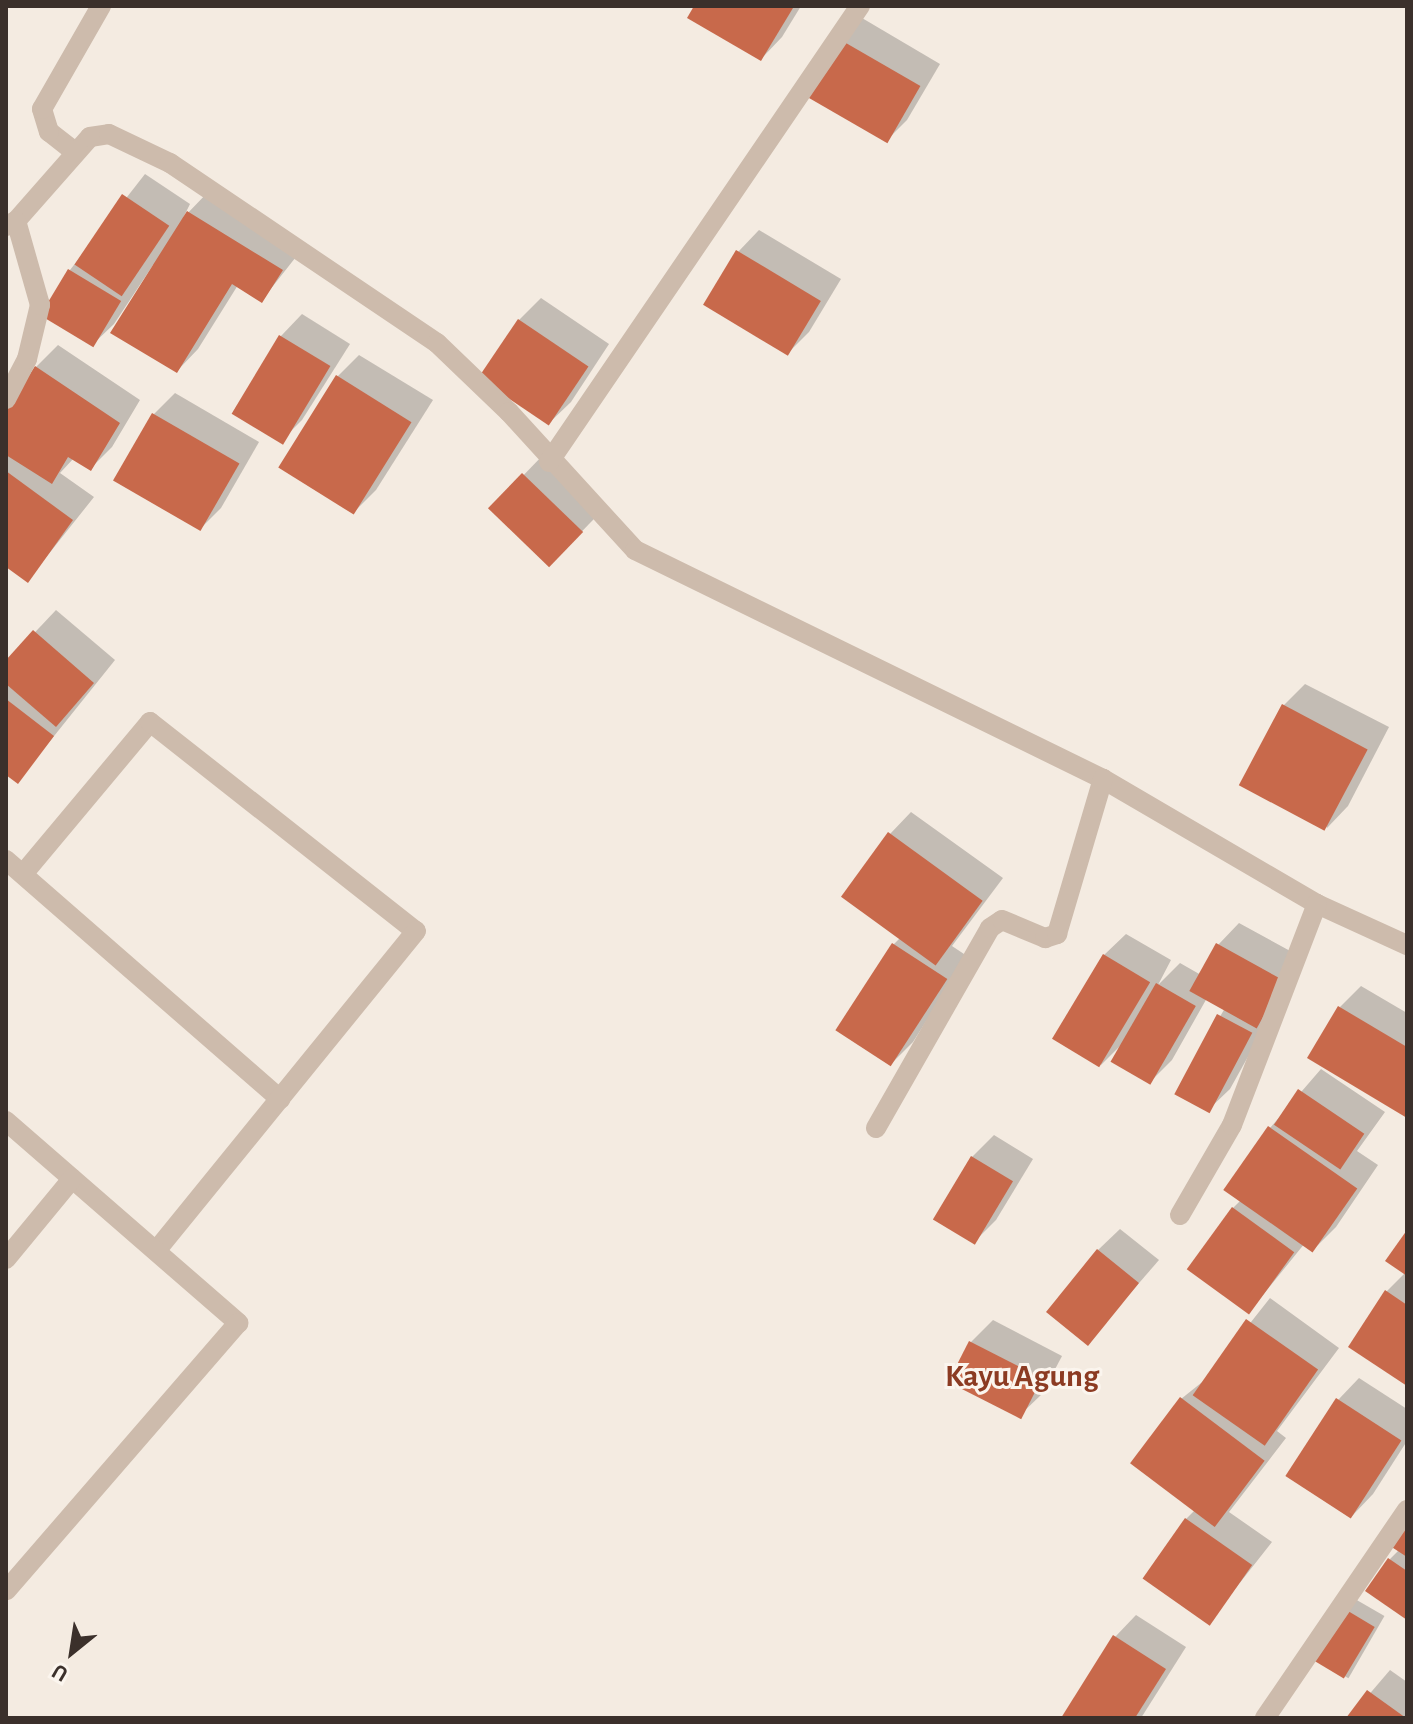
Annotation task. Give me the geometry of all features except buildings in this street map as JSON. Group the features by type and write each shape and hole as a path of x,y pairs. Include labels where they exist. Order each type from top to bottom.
{"street":[{"path":"75,152 49,132 42,109 101,6"},
{"path":"549,462 860,6"},
{"path":"6,399 27,359 40,305 11,223 90,137 109,134 170,163 293,243 437,343 509,412 549,462 635,550 1103,779 1317,904 1407,945"},
{"path":"23,874 150,722 416,931 156,1251"},
{"path":"876,1128 990,928 1002,920 1045,938 1057,934 1103,779"},
{"path":"6,860 280,1099"},
{"path":"1180,1215 1232,1125 1317,904"},
{"path":"6,1121 238,1323 6,1591"},
{"path":"6,1259 72,1179"},
{"path":"1265,1718 1407,1510"}],"district":[{"name":"Kayu Agung","path":"1022,1376"}]}
